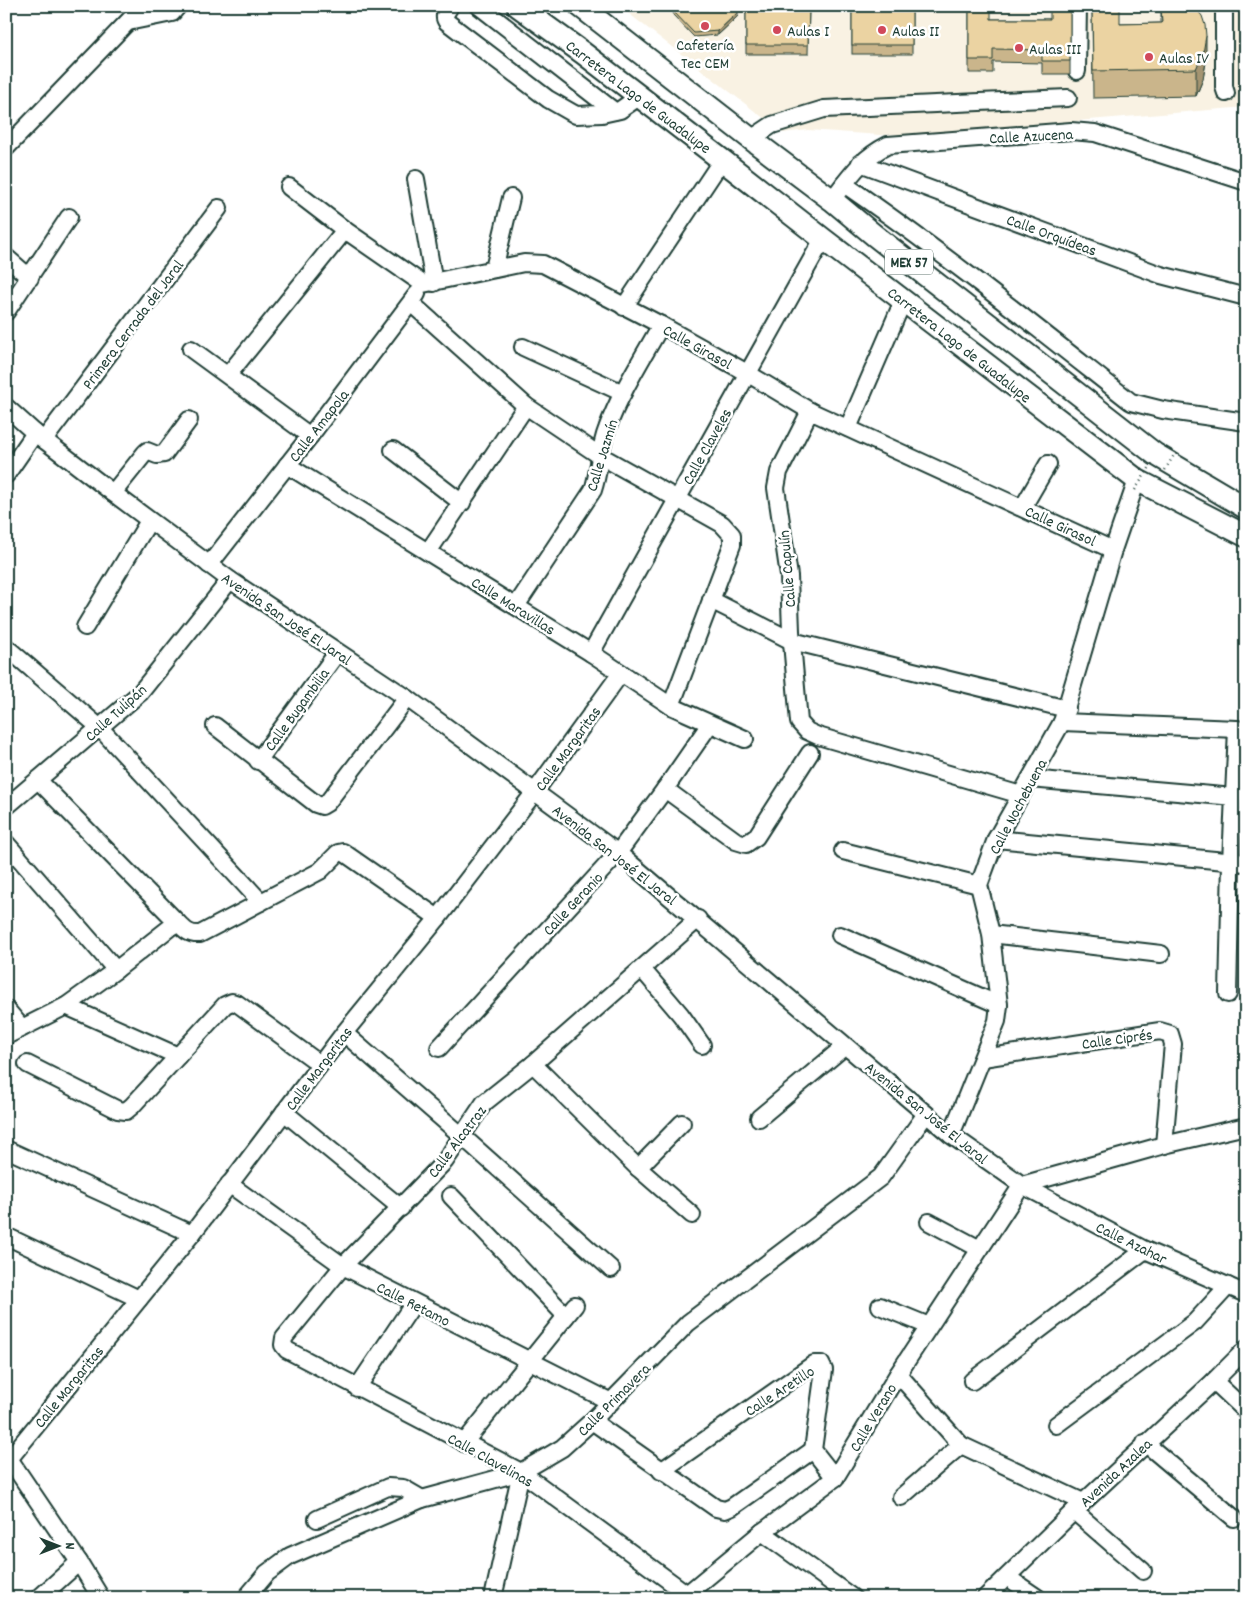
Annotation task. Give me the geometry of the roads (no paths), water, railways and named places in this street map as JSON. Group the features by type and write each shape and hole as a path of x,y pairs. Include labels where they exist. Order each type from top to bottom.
{"main road":[{"name":"Carretera Lago de Guadalupe","path":"518,6 640,96 903,300 1136,485 1246,536"},
{"name":"Carretera Lago de Guadalupe","path":"580,6 750,139 838,192 874,235 1155,454 1246,508"},
{"path":"855,263 874,235"}],"street":[{"path":"6,148 143,6"},
{"path":"450,6 444,19 447,22 548,100 576,115 602,114 620,110 640,96"},
{"path":"479,6 614,111"},
{"path":"1077,71 1078,6"},
{"path":"1224,6 1224,87 1226,93"},
{"path":"128,22 178,8"},
{"path":"750,139 772,125 824,109 1068,98"},
{"name":"Calle Azucena","path":"838,192 860,163 888,145 1071,131 1095,133 1246,182"},
{"path":"624,307 722,160"},
{"name":"Calle Orquídeas","path":"860,163 1161,275 1246,297"},
{"path":"416,179 428,283"},
{"path":"289,187 345,230 428,283"},
{"path":"838,192 893,218 1131,402 1163,410 1246,422"},
{"path":"494,269 511,198"},
{"name":"Primera Cerrada del Jaral","path":"6,475 40,436 219,208"},
{"path":"6,312 69,217"},
{"path":"228,375 345,230"},
{"name":"Calle Claveles","path":"591,653 823,239"},
{"path":"6,257 30,278"},
{"name":"Calle Girasol","path":"428,283 524,263 543,264 661,325 810,411 1113,550"},
{"name":"Calle Amapola","path":"209,565 428,283"},
{"path":"848,428 903,300"},
{"path":"412,302 526,406 599,454 722,524 732,535 732,545 670,706"},
{"name":"Calle Jazmín","path":"516,606 593,490 599,473 599,454 607,429 623,393 661,325"},
{"path":"523,347 623,393"},
{"path":"191,349 310,436"},
{"path":"1118,426 1131,402"},
{"path":"428,552 526,406"},
{"name":"Avenida San José El Jaral","path":"6,407 113,493 209,565 407,698 618,853 951,1135 1022,1185"},
{"name":"Calle Capulín","path":"810,411 778,472 776,488 789,576 792,641 800,722 807,731 1021,796"},
{"path":"113,493 147,451 157,455 164,454 190,420"},
{"path":"393,450 462,503"},
{"path":"1023,508 1048,464"},
{"name":"Calle Maravillas","path":"287,465 591,653 670,706 745,739"},
{"name":"Calle Nochebuena","path":"979,885 996,839 1064,716 1113,550 1136,485"},
{"path":"85,627 149,520"},
{"name":"Calle Tulipán","path":"10,798 38,780 140,693 230,580"},
{"path":"711,600 792,641 1064,716 1241,730 1234,797 1238,863 1228,994"},
{"path":"6,647 99,727 261,902"},
{"name":"Calle Bugambilia","path":"338,653 258,761 316,804 322,806 327,803 407,698"},
{"name":"Calle Margaritas","path":"8,1456 192,1234 344,1033 438,918 534,793 621,673"},
{"name":"Calle Geranio","path":"439,1048 618,853 710,724"},
{"path":"215,726 258,761"},
{"path":"665,789 736,841 746,844 756,837 810,753"},
{"path":"1030,779 1234,797"},
{"path":"38,780 177,922 188,933 193,935 200,934 320,871 338,853 343,852 438,918"},
{"path":"996,839 1238,863"},
{"path":"6,843 116,970"},
{"path":"843,850 979,885 991,934 999,1005 997,1021 951,1135"},
{"name":"Calle Alcatraz","path":"283,1345 284,1338 344,1266 445,1161 484,1103 533,1064 698,919"},
{"path":"6,1036 66,1006 177,922"},
{"path":"991,934 1161,954"},
{"path":"840,935 999,1005"},
{"path":"642,970 681,1015 702,1045"},
{"path":"27,1064 118,1110 126,1111 225,1005 232,1002 238,1004 320,1064"},
{"path":"66,1006 178,1056"},
{"path":"6,1009 22,1028"},
{"name":"Calle Ciprés","path":"983,1058 1160,1031 1170,1034 1172,1044 1164,1145"},
{"path":"344,1033 611,1269"},
{"path":"758,1118 844,1046"},
{"path":"533,1064 638,1168 692,1215"},
{"path":"284,1112 401,1208"},
{"name":"Calle Primavera","path":"246,1598 267,1573 290,1556 422,1499 521,1472 562,1448 592,1422 688,1323 881,1177 926,1114"},
{"path":"638,1168 682,1123"},
{"path":"1022,1185 1164,1145 1246,1126"},
{"path":"6,1149 192,1234"},
{"name":"Calle Retamo","path":"229,1184 344,1266 611,1402"},
{"name":"Calle Verano","path":"671,1598 687,1594 762,1532 835,1478 898,1374 1022,1185"},
{"name":"Calle Azahar","path":"1022,1185 1145,1250 1246,1294"},
{"path":"451,1196 571,1310 528,1361 464,1443"},
{"path":"929,1222 980,1248"},
{"path":"6,1236 139,1299"},
{"path":"972,1381 1145,1250"},
{"path":"1056,1424 1195,1322 1228,1286"},
{"path":"357,1388 414,1302"},
{"path":"880,1306 929,1326"},
{"name":"Calle Clavelinas","path":"283,1345 287,1350 357,1388 521,1472 687,1594"},
{"name":"Avenida Azalea","path":"986,1598 1078,1506 1214,1381 1246,1349"},
{"name":"Calle Aretillo","path":"661,1471 814,1364 821,1364 824,1370 813,1450"},
{"path":"898,1374 961,1445 1078,1506 1143,1571"},
{"path":"1214,1381 1246,1411"},
{"path":"592,1422 716,1508 725,1510 732,1507 813,1450 835,1478"},
{"path":"1145,1444 1234,1518"},
{"path":"901,1497 961,1445"},
{"path":"8,1456 101,1598"},
{"path":"493,1598 521,1472"},
{"path":"317,1519 388,1487 403,1488 422,1499"},
{"path":"762,1532 853,1598"},
{"path":"40,1598 79,1562"},
{"path":"1007,1577 1038,1598"}],"place":[{"name":"Cafetería Tec CEM","path":"705,26"},
{"name":"Aulas I","path":"777,30"},
{"name":"Aulas II","path":"882,30"},
{"name":"Aulas III","path":"1019,48"},
{"name":"Aulas IV","path":"1149,57"}]}
